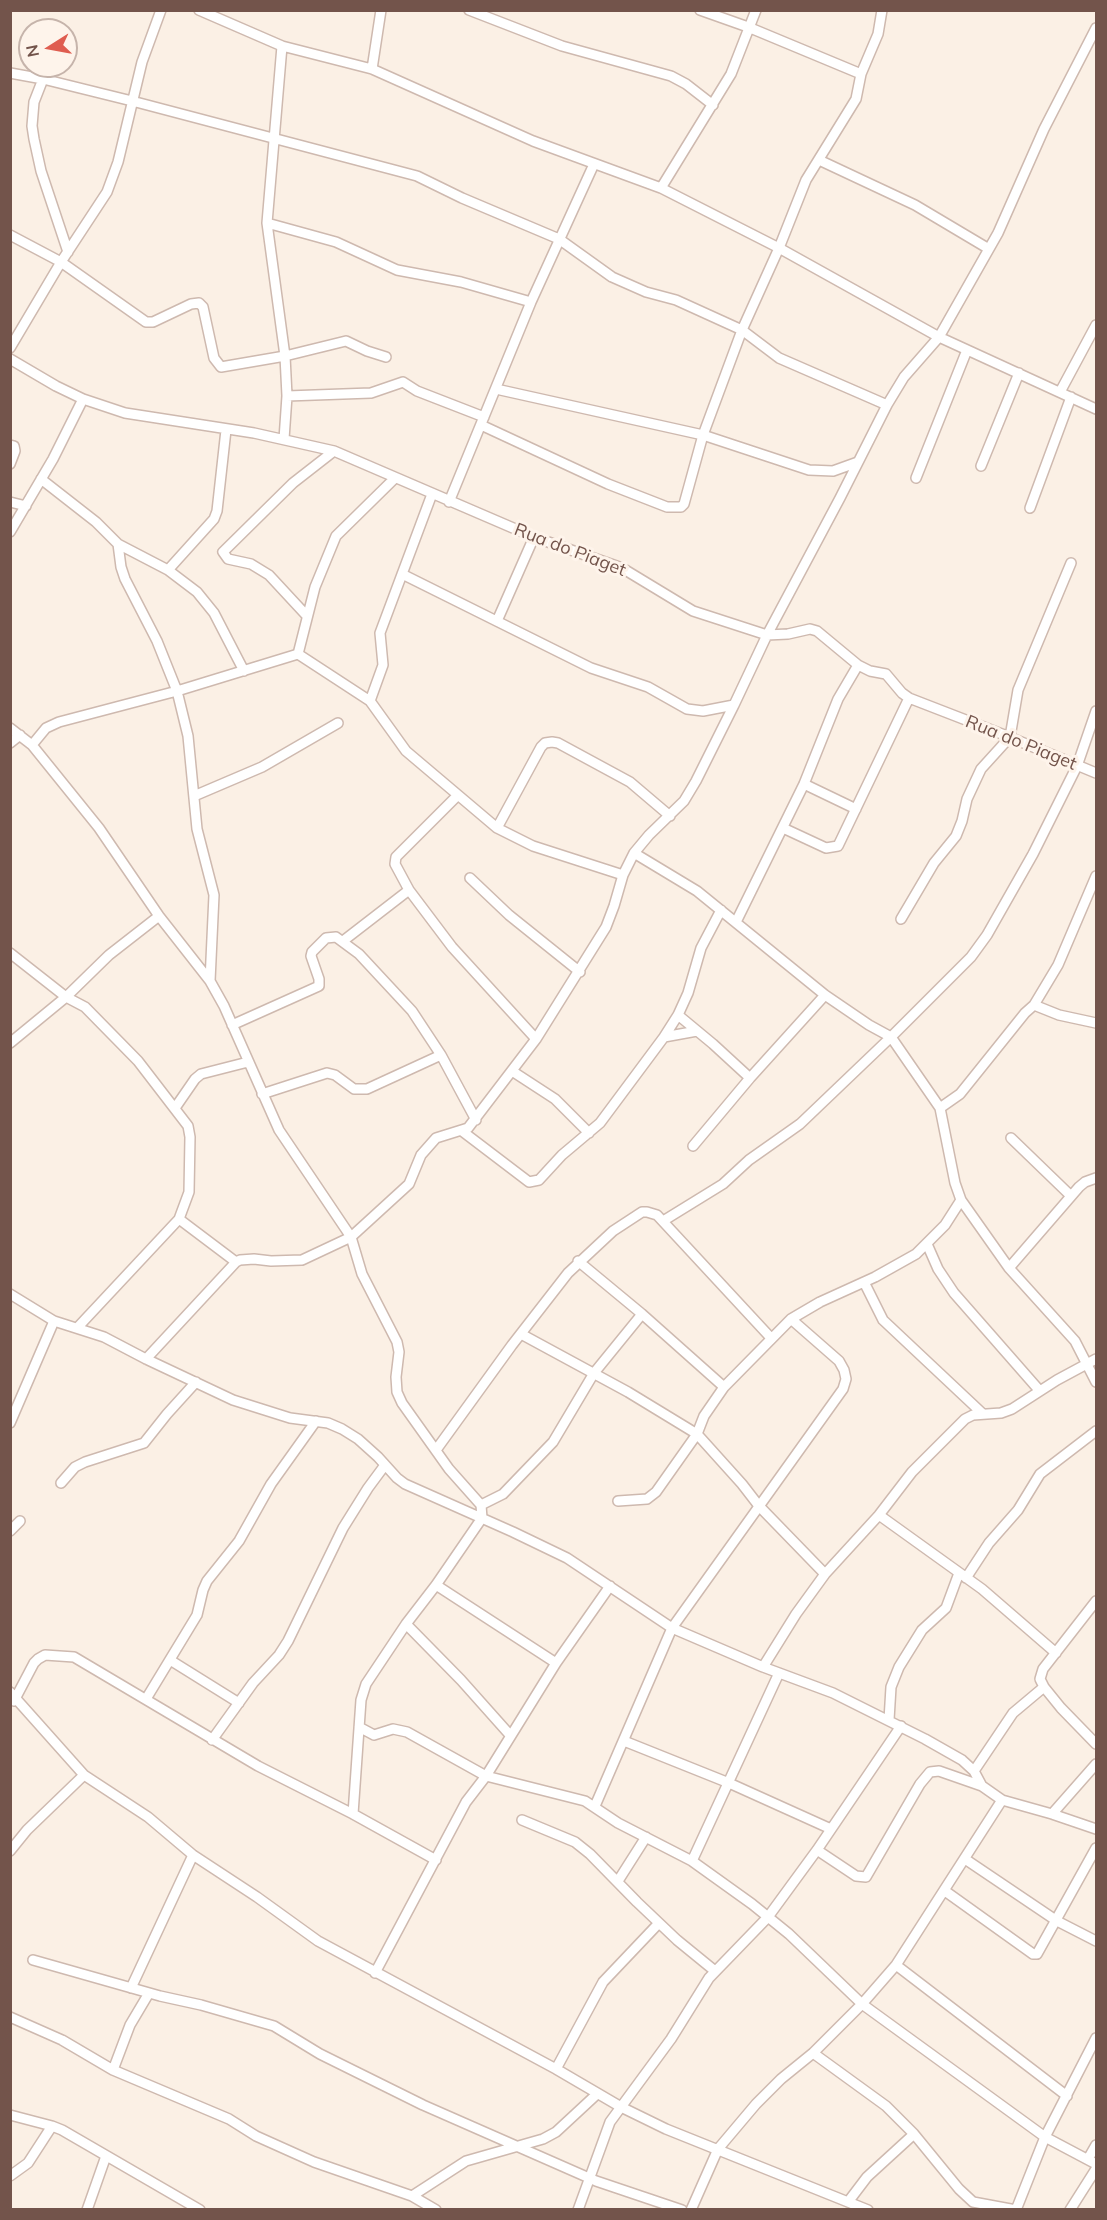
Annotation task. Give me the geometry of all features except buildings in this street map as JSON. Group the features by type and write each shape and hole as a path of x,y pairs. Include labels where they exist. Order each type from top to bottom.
{"street":[{"path":"10,348 61,262 107,192 114,177 146,48 161,10"},
{"path":"200,10 282,46 372,69 533,141 661,188 780,248 939,337 1096,409"},
{"path":"372,69 381,10"},
{"path":"469,10 562,46 671,76 686,84 713,105"},
{"path":"700,10 748,27 861,74"},
{"path":"661,188 731,74 756,10"},
{"path":"288,396 371,393 403,382 417,391 483,421 608,484 675,508 681,507 684,504 703,435 742,330 780,248 806,180 851,109 861,74 878,34 882,10"},
{"path":"146,1359 236,1262 247,1259 302,1260 351,1237 409,1184 421,1155 436,1138 462,1131 476,1120 536,1039 580,972 606,927 622,875 634,853 684,801 696,781 767,635 887,405 904,377 939,337 998,233 1044,129 1095,35"},
{"path":"282,46 267,223 285,356 288,396 284,439"},
{"path":"10,73 132,101 417,176 462,198 559,239 612,277 646,292 676,300 742,330 779,357 887,405"},
{"path":"43,79 34,102 32,126 40,171 68,252"},
{"path":"819,160 909,202 989,249"},
{"path":"449,502 531,302 594,164"},
{"path":"267,223 336,242 396,270 461,282 531,302"},
{"path":"10,235 61,262 146,322 153,322 191,304 199,303 203,307 214,358 220,367 285,356 346,341 386,357"},
{"path":"1060,392 1096,325"},
{"path":"916,478 967,350"},
{"name":"Rua do Piaget","path":"10,358 56,386 83,399 125,413 284,439 334,451 534,537 622,568 693,610 767,635 788,634 810,629 818,631 858,665 870,671 886,674 909,698 1096,773"},
{"path":"981,466 1019,373"},
{"path":"496,389 703,435 809,470 833,471 858,462"},
{"path":"1030,508 1071,397"},
{"path":"10,532 83,399"},
{"path":"168,570 214,519 217,511 226,430"},
{"path":"10,445 14,446 15,451 10,464"},
{"path":"308,616 269,574 251,564 228,559 223,552 293,483 334,451"},
{"path":"298,654 322,566 336,537 395,478"},
{"path":"41,479 96,522 118,544 168,570 197,592 210,608 244,671"},
{"path":"370,701 383,665 380,633 432,494"},
{"path":"10,502 26,506"},
{"path":"497,621 534,537"},
{"path":"118,544 125,579 157,641 177,691 188,736 197,829 214,895 210,981"},
{"path":"901,919 934,863 956,836 967,799 981,769 1010,737 1018,690 1071,563"},
{"path":"402,574 591,668 648,687 687,709 703,711 734,705"},
{"path":"32,745 51,725 177,691 298,654"},
{"path":"298,654 370,701 406,751 497,828 533,846 622,875"},
{"path":"736,922 804,784 838,699 858,665"},
{"path":"783,828 826,848 838,846 909,698"},
{"path":"663,1221 723,1184 749,1160 800,1124 971,957 987,934 1033,854 1077,766 1096,711"},
{"path":"194,796 262,767 338,723"},
{"path":"10,728 32,745 109,842 159,916 210,981 279,1130 351,1237 362,1274 397,1342 399,1352 397,1392 402,1403 449,1469 481,1505 482,1518 366,1684 361,1700 352,1814"},
{"path":"10,743 20,735"},
{"path":"497,828 541,747 545,743 552,742 558,743 630,782 670,816"},
{"path":"804,784 856,809"},
{"path":"458,795 396,857 395,864 409,890 452,947 536,1039"},
{"path":"634,853 697,891 825,994 869,1025 891,1036 940,1108 955,1183 961,1200 1009,1268 1092,1361 1096,1382"},
{"path":"940,1108 960,1094 1025,1013 1034,1005 1058,965 1096,876"},
{"path":"470,878 509,915 580,972"},
{"path":"343,941 409,890"},
{"path":"462,1131 529,1182 534,1182 610,1112 664,1037 678,1015 692,984 701,948 721,910"},
{"path":"10,1043 66,997 109,955 159,916"},
{"path":"232,1025 317,988 320,983 311,956 314,949 326,938 333,937 343,941 359,954 403,1000 441,1054 476,1120"},
{"path":"10,953 66,997 85,1007 138,1060 189,1126 189,1192 179,1219 78,1327"},
{"path":"693,1146 825,994"},
{"path":"1034,1005 1059,1015 1096,1023"},
{"path":"678,1015 750,1078"},
{"path":"664,1037 697,1031"},
{"path":"262,1094 327,1073 335,1075 354,1089 367,1089 441,1054"},
{"path":"175,1108 201,1074 248,1062"},
{"path":"512,1071 555,1099 589,1133"},
{"path":"1011,1138 1071,1196"},
{"path":"1009,1268 1071,1196 1085,1182 1096,1178"},
{"path":"618,1501 647,1499 656,1492 698,1434 704,1416 724,1387 791,1319 915,1254 945,1225 961,1200"},
{"path":"436,1450 521,1334 578,1262 613,1232 642,1212 657,1215 771,1338"},
{"path":"179,1219 236,1262"},
{"path":"927,1244 938,1269 954,1293 1040,1390"},
{"path":"578,1262 642,1314 724,1387"},
{"path":"864,1282 883,1320 983,1414"},
{"path":"10,1294 54,1321 104,1337 233,1400 290,1418 328,1423 358,1439 405,1484 567,1558 672,1628 763,1667 833,1693 889,1720 962,1760 974,1771 982,1786"},
{"path":"481,1505 503,1494 553,1442 594,1373 642,1314"},
{"path":"595,1806 672,1628 843,1389 846,1378 839,1362 791,1319"},
{"path":"10,1423 54,1321"},
{"path":"521,1334 594,1373 698,1434 759,1506 825,1574"},
{"path":"763,1667 796,1614 825,1574 879,1515 912,1472 965,1419 973,1415 1001,1413 1012,1409 1040,1390 1092,1361"},
{"path":"61,1483 75,1467 85,1462 144,1443 166,1414 196,1382"},
{"path":"146,1699 197,1615 207,1581 238,1541 271,1484 316,1421"},
{"path":"889,1720 891,1688 899,1667 922,1630 946,1608 962,1575 1018,1510 1040,1474 1096,1431"},
{"path":"212,1740 288,1641 343,1528 385,1465"},
{"path":"879,1515 902,1529 962,1575 1056,1653"},
{"path":"10,1531 20,1521"},
{"path":"436,1585 556,1663"},
{"path":"375,1973 436,1860 452,1824 486,1776 556,1663 610,1586"},
{"path":"1095,1606 1042,1669 1040,1679 1044,1687 1096,1744"},
{"path":"406,1624 461,1680 510,1735"},
{"path":"436,1860 258,1766 74,1657 45,1655 34,1663 12,1698 84,1775 148,1817 193,1855 318,1941 556,2068 621,2107 666,2128 868,2210"},
{"path":"170,1660 239,1703"},
{"path":"692,1861 779,1673"},
{"path":"974,1771 1013,1713 1044,1687"},
{"path":"578,2210 607,2128 715,1971 768,1917 817,1850 900,1726"},
{"path":"359,1727 374,1735 393,1729 407,1732 486,1776 573,1796 595,1806 618,1823 692,1861 768,1917 862,2004 1045,2137 1092,2161 1096,2145"},
{"path":"624,1741 729,1783 831,1829"},
{"path":"1052,1814 1096,1764"},
{"path":"817,1850 856,1876 866,1877 920,1784 930,1772 939,1771 982,1786 1002,1800 1096,1829"},
{"path":"10,1851 27,1830 84,1775"},
{"path":"691,2210 718,2149 756,2104 781,2079 813,2053 862,2004 896,1965 1002,1800"},
{"path":"522,1820 575,1842 659,1923 715,1971"},
{"path":"618,1881 646,1837"},
{"path":"945,1891 1033,1954 1037,1954 1096,1848"},
{"path":"131,1988 193,1855"},
{"path":"965,1859 1057,1921 1096,1941"},
{"path":"556,2068 603,1982 659,1923"},
{"path":"33,1960 274,2026 320,2054 423,2105 591,2178 682,2210"},
{"path":"896,1965 1067,2096"},
{"path":"114,2070 130,2025 149,1993"},
{"path":"10,2017 63,2040 114,2070 229,2119 256,2136 314,2162 412,2196 436,2210"},
{"path":"813,2053 886,2106 914,2134 959,2189 973,2202 1016,2210 1045,2137 1096,2038"},
{"path":"412,2196 466,2161 543,2139 556,2132 597,2094"},
{"path":"10,2115 62,2130 200,2210"},
{"path":"10,2176 28,2163 52,2126"},
{"path":"848,2202 867,2177 914,2134"},
{"path":"87,2210 106,2156"},
{"path":"1070,2210 1096,2169"}]}
